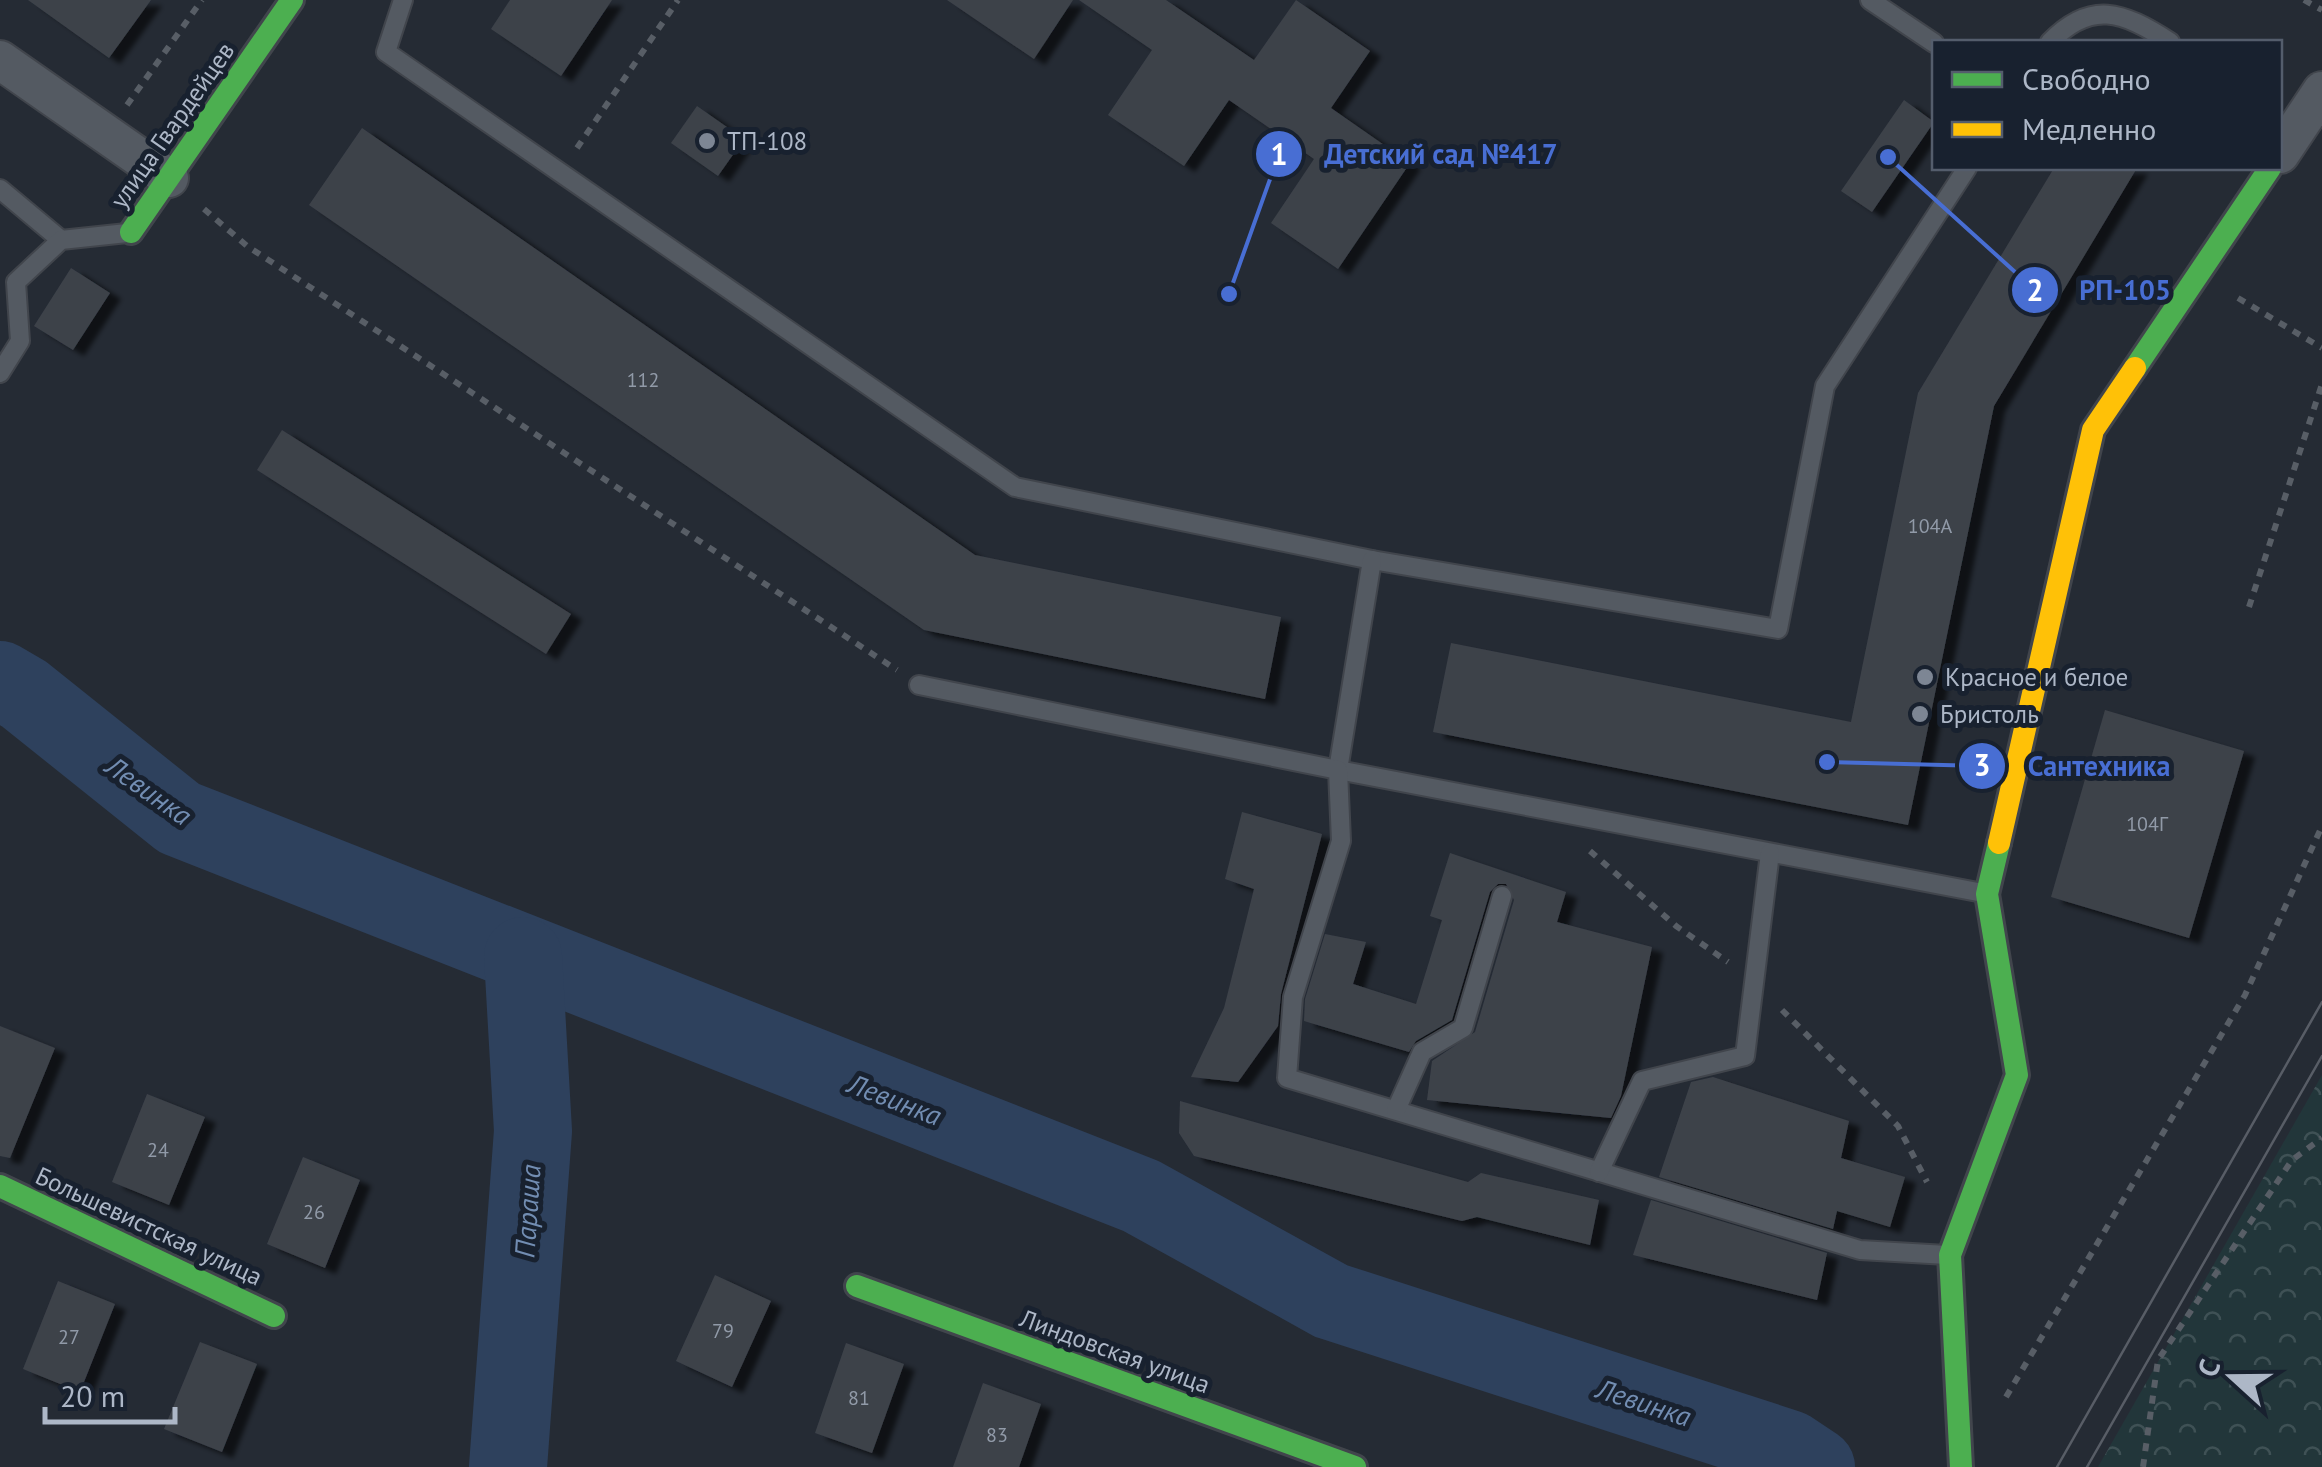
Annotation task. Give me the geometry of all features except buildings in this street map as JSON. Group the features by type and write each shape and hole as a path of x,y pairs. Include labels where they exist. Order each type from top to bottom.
{"street":[{"name":"улица Гвардейцев","path":"131,232 292,0"},
{"path":"0,60 169,178"},
{"path":"2286,132 2322,90"},
{"path":"1961,1467 1950,1255 2017,1075 1987,894 2093,430 2269,170"},
{"name":"Большевистская улица","path":"0,1186 274,1316"},
{"name":"Линдовская улица","path":"857,1286 1355,1467"}],"lane":[{"path":"403,0 386,52 1015,487 1372,560 1778,629 1825,386 1966,170"},
{"path":"1870,0 1932,42"},
{"path":"2052,40 2074,16 2102,6 2122,11 2167,40"},
{"path":"0,189 61,240"},
{"path":"0,373 20,341 16,282 61,240 131,232"},
{"path":"1372,560 1338,770 1341,841 1293,997 1287,1078 1860,1250 1950,1255"},
{"path":"919,685 1987,894"},
{"path":"1599,1172 1642,1081 1745,1056 1770,852"},
{"path":"1396,1110 1422,1052 1463,1028 1502,896"}],"path":[{"path":"106,134 202,0"},
{"path":"560,172 678,0"},
{"path":"2304,0 2322,10"},
{"path":"169,178 246,246 919,685"},
{"path":"2198,274 2322,348"},
{"path":"2249,607 2322,384"},
{"path":"2003,1402 2245,995 2322,826"},
{"path":"2144,1467 2158,1360 2292,1160 2322,1138"}],"green space":[{"path":"2322,1075 2322,1467 2098,1467"}],"waterway":[{"name":"Левинка","path":"0,680 24,694 179,818 1141,1196 1331,1301 1789,1449 1816,1467"},
{"name":"Параша","path":"508,1467 533,1131 523,956"}],"tram line":[{"path":"2057,1467 2322,1002"},
{"path":"2087,1467 2322,1056"}],"traffic: fast":[{"path":"131,232 292,0"},
{"path":"2135,368 2269,170"},
{"path":"1961,1467 1950,1255 2017,1075 1987,894 1999,843"},
{"path":"0,1186 274,1316"},
{"path":"857,1286 1355,1467"}],"traffic: slow":[{"path":"1999,843 2093,430 2135,368"}],"place":[{"name":"ТП-108","path":"707,141"},
{"name":"РП-105","path":"1888,157"},
{"name":"Детский сад №417","path":"1229,294"},
{"name":"Красное и белое","path":"1925,677"},
{"name":"Бристоль","path":"1920,714"},
{"name":"Сантехника","path":"1827,762"}]}
